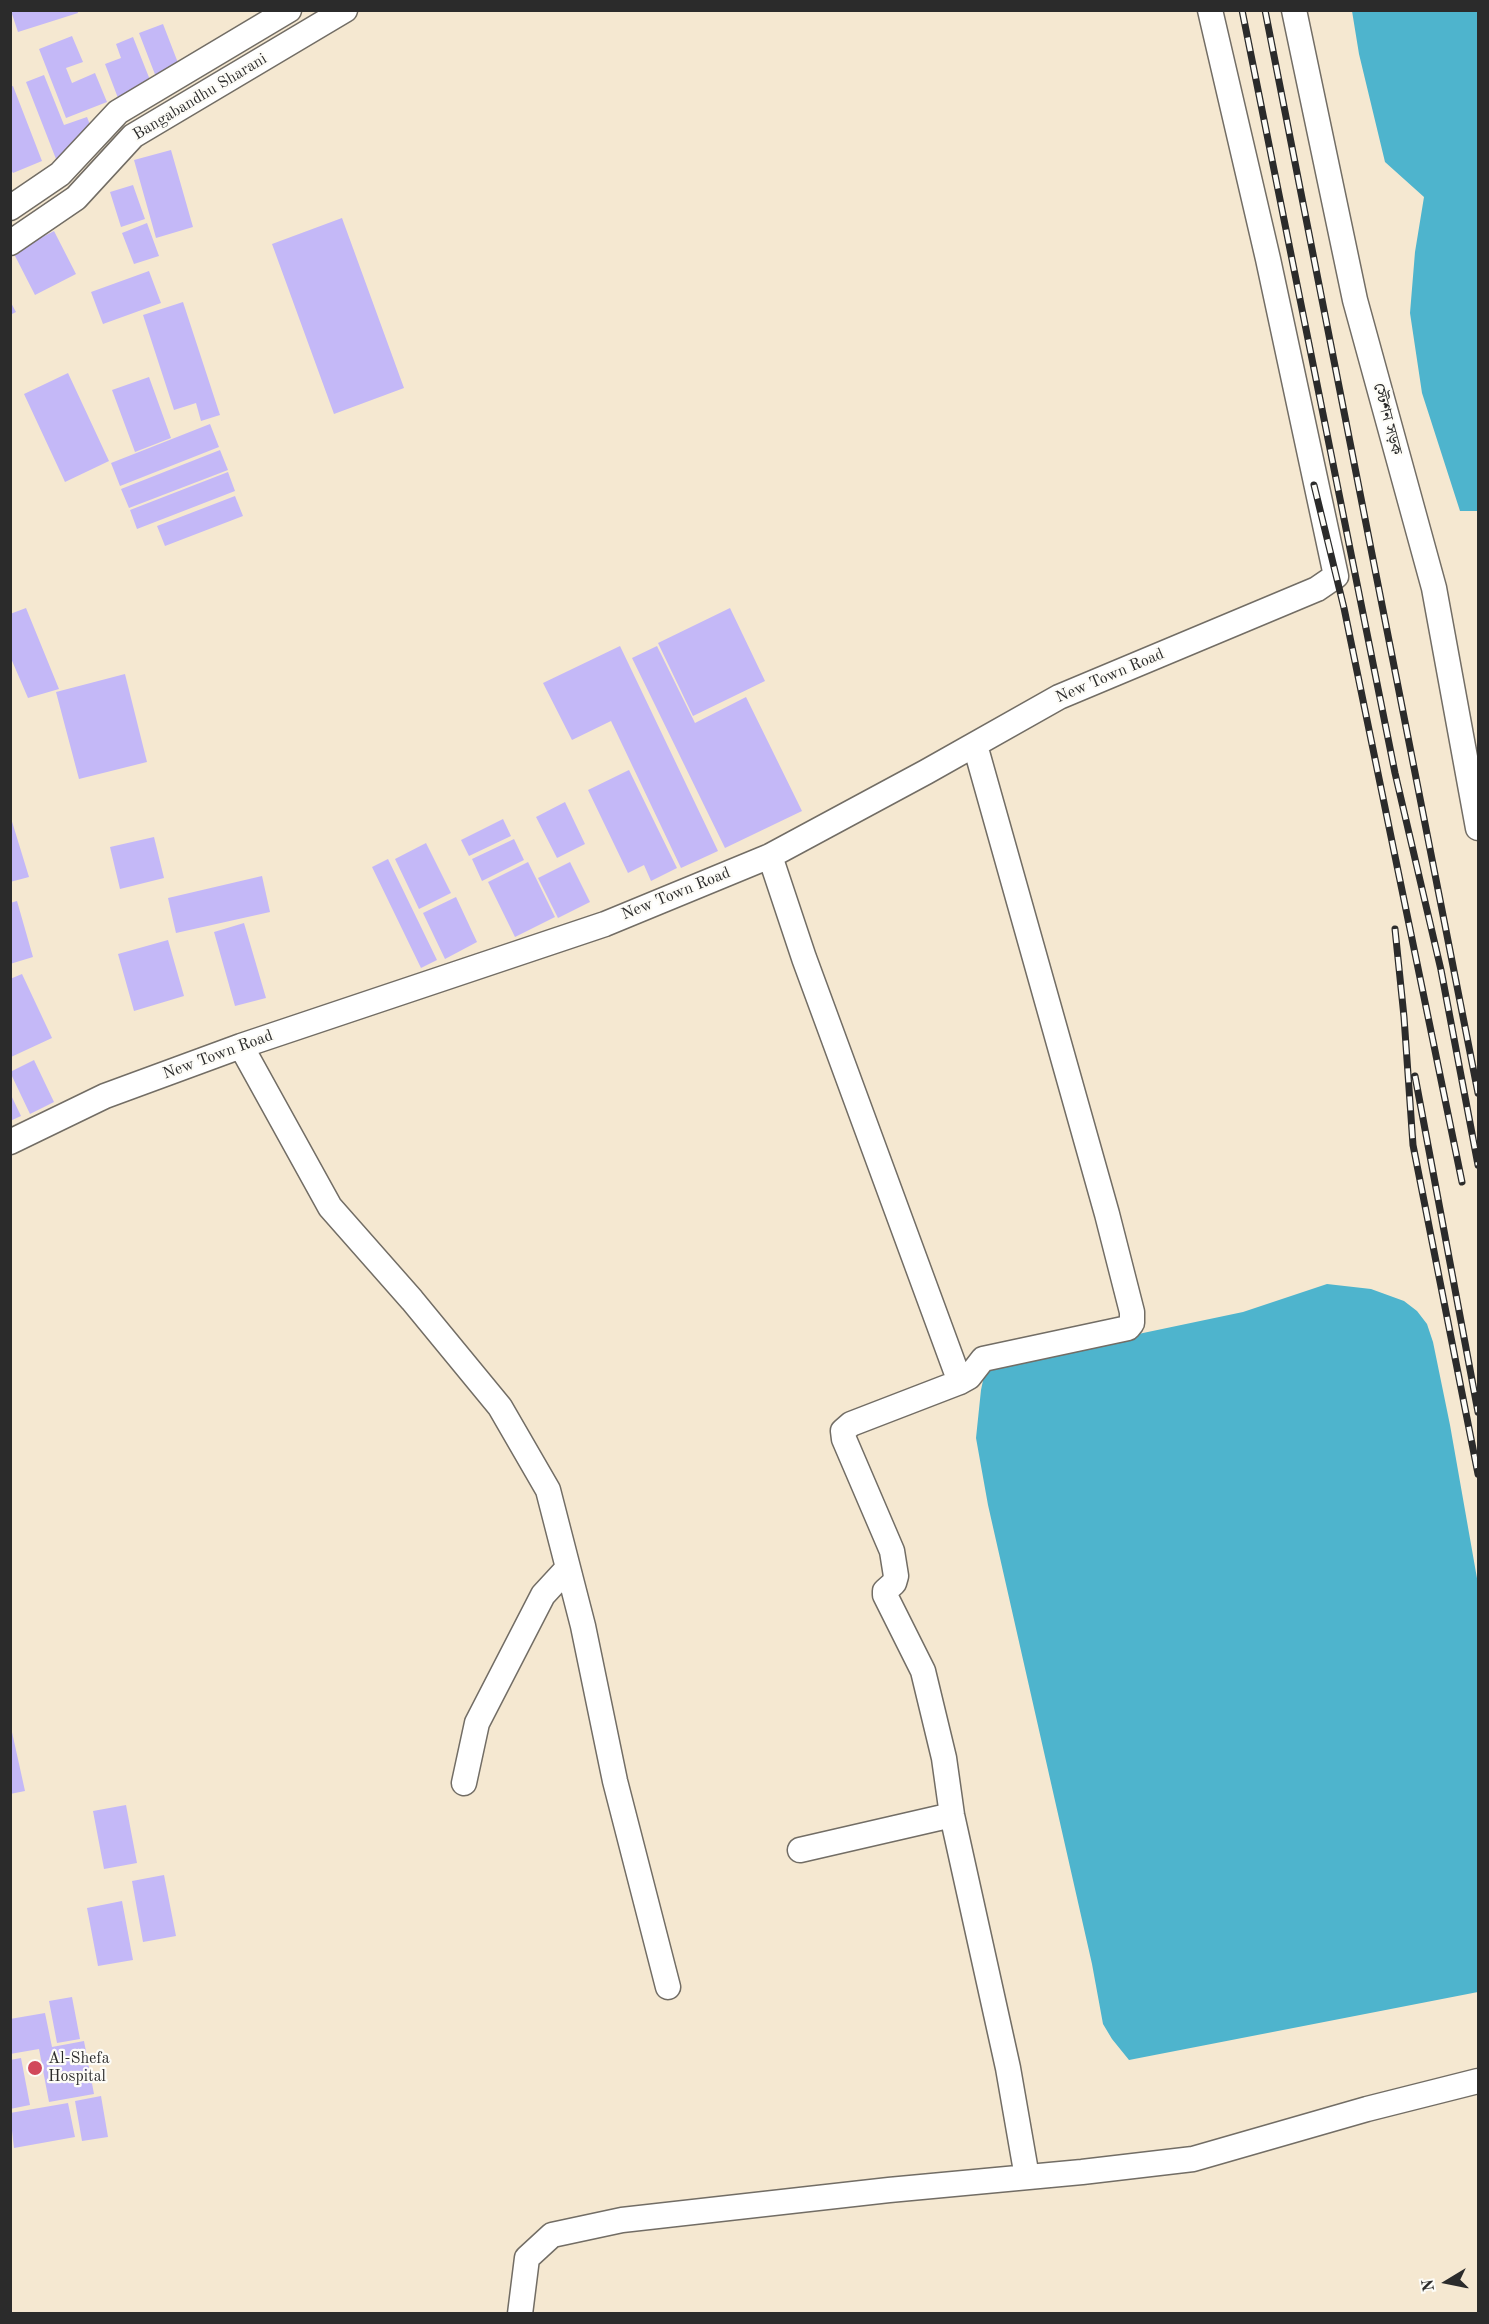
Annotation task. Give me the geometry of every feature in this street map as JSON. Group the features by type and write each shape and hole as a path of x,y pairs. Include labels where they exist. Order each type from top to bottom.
{"street":[{"name":"Bangabandhu Sharani","path":"10,208 60,174 118,112 289,10"},
{"name":"Bangabandhu Sharani","path":"10,243 76,198 133,136 345,10"},
{"name":"New Town Road","path":"10,1142 105,1096 241,1046 605,924 770,856 1059,697 1317,589 1336,576 1268,259 1210,10"},
{"name":"স্টেশন সড়ক","path":"1294,10 1354,300 1434,588 1479,828"},
{"path":"975,745 1107,1214 1132,1312 1132,1323 1128,1328 983,1359 969,1377 960,1382 851,1424 843,1431 844,1439 892,1551 896,1576 894,1583 885,1591 885,1595 923,1671 944,1758 952,1815 1008,2068 1027,2177"},
{"path":"770,856 804,958 960,1382"},
{"path":"241,1046 330,1207 412,1300 500,1407 548,1490 583,1626 615,1781 668,1987"},
{"path":"464,1783 477,1723 543,1595 567,1569"},
{"path":"800,1850 952,1815"},
{"path":"520,2313 526,2258 552,2235 622,2220 1193,2158 1367,2109 1479,2082"}],"water":[{"path":"1352,11 1478,11 1478,511 1460,511 1422,393 1410,313 1415,252 1424,197 1385,162 1359,54"},
{"path":"1327,1284 1371,1289 1404,1301 1417,1311 1427,1324 1433,1342 1478,1584 1478,1992 1129,2060 1103,2024 1092,1964 988,1505 976,1438 986,1366 1243,1312"}],"building":[{"path":"77,10 78,13 18,32 11,11"},
{"path":"163,24 180,68 156,77 139,33"},
{"path":"72,36 83,62 66,68 72,83 95,73 107,102 66,118 39,49"},
{"path":"133,37 152,85 118,98 105,64 121,58 116,44"},
{"path":"44,75 64,125 87,117 94,135 71,144 74,152 56,159 26,82"},
{"path":"13,86 42,161 13,173 10,168 10,87"},
{"path":"171,150 193,227 156,238 134,160"},
{"path":"133,185 145,219 121,227 110,192"},
{"path":"342,218 404,388 334,414 272,244"},
{"path":"147,223 159,256 134,264 122,233"},
{"path":"54,231 76,274 35,295 13,252"},
{"path":"149,271 161,303 103,324 91,292"},
{"path":"10,301 16,312 10,315"},
{"path":"183,302 220,415 201,421 196,403 174,410 143,315"},
{"path":"68,373 109,461 65,482 24,394"},
{"path":"149,377 171,438 135,452 112,390"},
{"path":"210,424 219,447 120,486 111,463"},
{"path":"220,450 228,470 129,508 121,489"},
{"path":"228,472 235,491 137,529 130,510"},
{"path":"235,496 243,516 165,546 157,526"},
{"path":"26,608 59,689 28,698 10,656 10,614"},
{"path":"730,608 765,681 693,716 658,643"},
{"path":"620,646 718,851 681,868 611,721 572,740 543,683"},
{"path":"657,646 695,723 746,697 802,811 725,848 632,658"},
{"path":"125,674 147,762 79,779 56,692"},
{"path":"629,770 677,868 651,881 644,865 628,873 588,790"},
{"path":"565,802 585,844 557,858 536,817"},
{"path":"10,815 29,877 10,882"},
{"path":"503,819 511,836 469,856 461,840"},
{"path":"154,837 164,878 120,889 110,847"},
{"path":"514,839 524,860 482,881 472,859"},
{"path":"426,843 451,893 419,909 395,859"},
{"path":"388,859 437,960 421,968 372,867"},
{"path":"528,862 555,917 515,937 488,882"},
{"path":"570,862 590,902 558,918 538,878"},
{"path":"262,876 270,912 176,933 168,898"},
{"path":"456,897 477,942 445,959 423,913"},
{"path":"17,901 33,957 10,964 10,903"},
{"path":"244,923 266,998 235,1006 214,932"},
{"path":"168,940 184,996 134,1011 118,954"},
{"path":"22,974 52,1038 11,1057 10,979"},
{"path":"34,1060 54,1102 30,1114 10,1072"},
{"path":"10,1093 21,1116 10,1121"},
{"path":"10,1723 25,1791 10,1794"},
{"path":"126,1805 137,1863 104,1869 93,1811"},
{"path":"164,1875 176,1936 143,1942 132,1881"},
{"path":"122,1901 133,1960 98,1966 87,1908"},
{"path":"72,1997 80,2039 57,2043 49,2001"},
{"path":"45,2013 52,2047 84,2041 94,2094 49,2102 39,2049 10,2054 10,2019"},
{"path":"21,2058 30,2105 10,2109 10,2060"},
{"path":"101,2096 108,2137 82,2141 75,2101"},
{"path":"68,2103 75,2137 14,2148 10,2113"}],"railway":[{"path":"1242,10 1395,773 1441,970 1478,1165"},
{"path":"1265,10 1478,1093"},
{"path":"1314,485 1344,608 1462,1182"},
{"path":"1395,929 1413,1145 1478,1474"},
{"path":"1415,1076 1478,1412"}],"place":[{"name":"Al-Shefa Hospital","path":"35,2068"}]}
